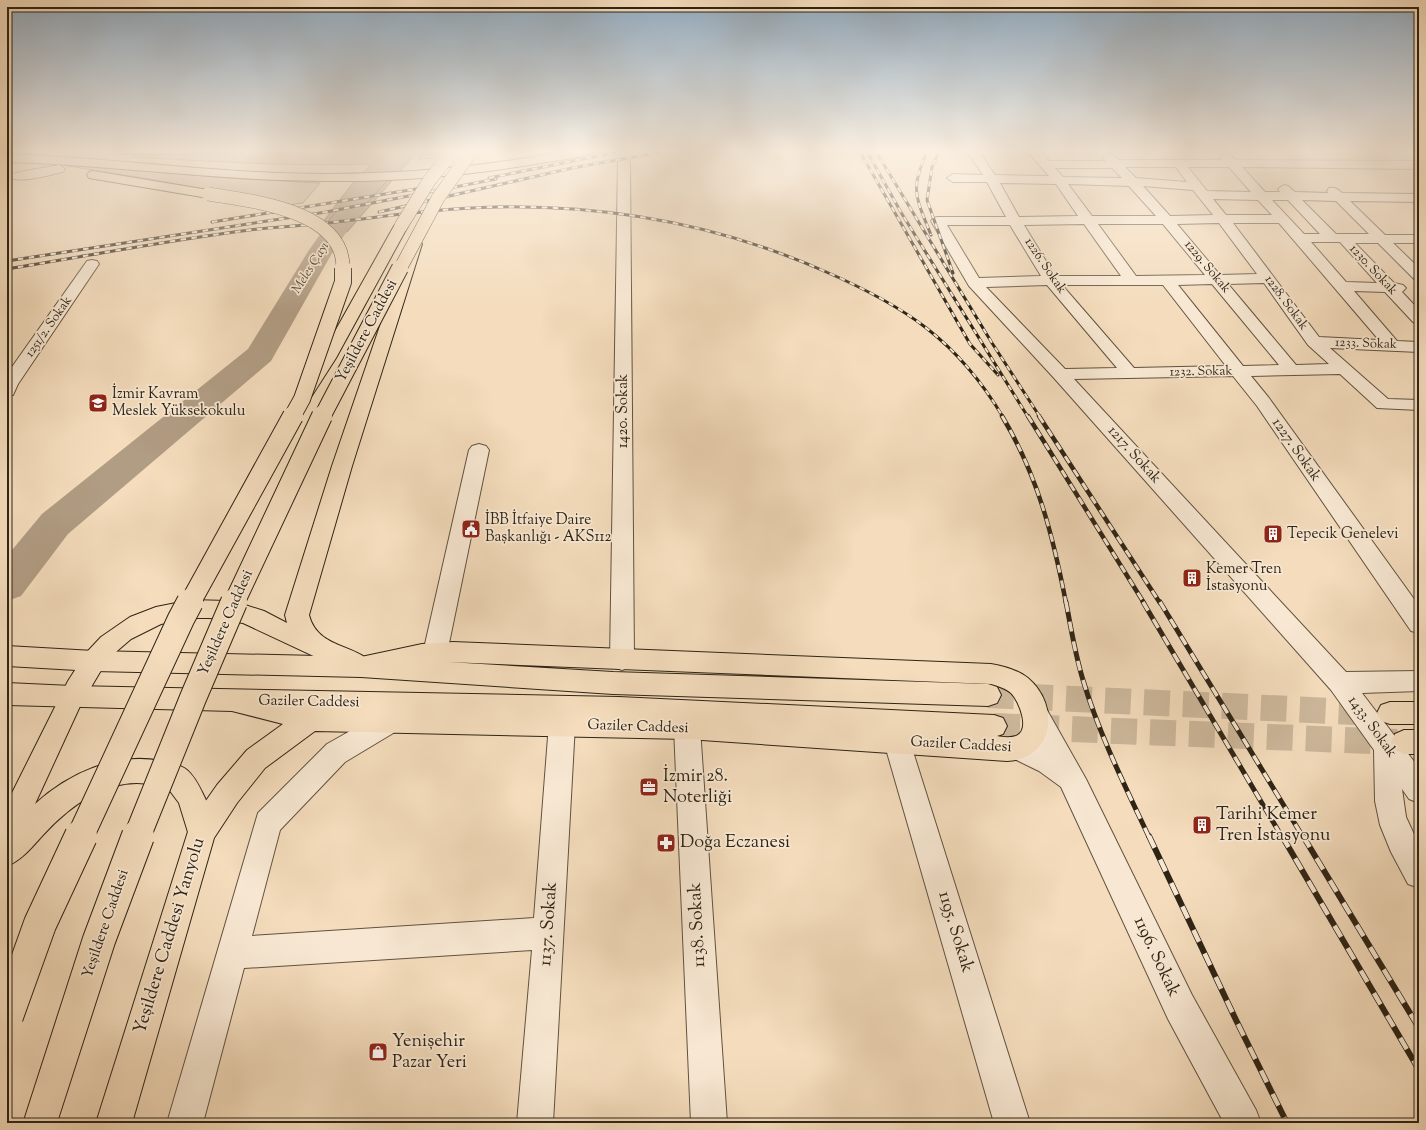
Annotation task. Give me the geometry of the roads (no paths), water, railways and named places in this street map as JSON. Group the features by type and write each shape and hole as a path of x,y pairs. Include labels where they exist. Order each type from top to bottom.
{"main road":[{"path":"254,203 276,207 298,214 328,232 342,249 346,269 343,282 302,399"},
{"path":"322,648 301,631 297,615 342,466 407,273 409,231 420,203"},
{"name":"Yeşildere Caddesi","path":"7,1016 40,924 181,619 236,522 302,399 409,231 432,203"},
{"name":"Yeşildere Caddesi","path":"40,1123 107,917 178,732 283,495 346,369 409,231"},
{"path":"7,836 37,766 72,698 94,661 109,644 123,632 172,612 196,608 209,608 246,614 361,667"},
{"name":"Gaziler Caddesi","path":"231,700 310,720 562,724 687,728 1007,749 1025,745 1034,734 1036,723 1029,696 1021,687 1002,676 991,674 504,654 422,654 361,667"},
{"name":"Gaziler Caddesi","path":"7,656 94,661 361,667 613,683 988,695"},
{"name":"Gaziler Caddesi","path":"12,694 72,698 619,708 994,726"},
{"path":"1390,713 1419,713"},
{"name":"Yeşildere Caddesi Yanyolu","path":"114,1123 201,832 227,794 256,759 310,720"},
{"path":"7,852 64,798 98,778 128,770 150,771 175,777 185,788 195,808 201,832"}],"street":[{"name":"1420. Sokak","path":"622,660 624,203"},
{"name":"1226. Sokak","path":"1005,203 1051,280 1130,373"},
{"path":"1075,203 1132,281"},
{"name":"1229. Sokak","path":"1152,203 1166,218 1291,369"},
{"name":"1228. Sokak","path":"1211,203 1268,278 1314,342 1342,369 1383,404 1416,409"},
{"path":"1268,203 1392,345"},
{"name":"1230. Sokak","path":"1298,203 1390,287 1419,319"},
{"path":"1344,203 1419,276"},
{"path":"1015,221 1166,218 1282,219"},
{"name":"1217. Sokak","path":"1015,221 938,220 974,283 1060,374 1340,683"},
{"path":"1300,238 1419,239"},
{"name":"1251/2. Sokak","path":"8,386 92,264"},
{"path":"974,283 1051,280 1167,281 1268,278"},
{"name":"1227. Sokak","path":"1167,281 1263,402 1419,624"},
{"path":"1341,286 1419,288"},
{"name":"1233. Sokak","path":"1314,342 1419,347"},
{"name":"1232. Sokak","path":"1060,374 1342,369"},
{"path":"435,654 479,450"},
{"path":"1340,683 1419,681"},
{"name":"1433. Sokak","path":"1340,683 1403,744 1419,790"},
{"name":"1196. Sokak","path":"1034,711 1076,788 1180,1007 1242,1123"},
{"path":"185,1123 268,823 336,753 391,721"},
{"name":"1137. Sokak","path":"535,1123 562,724"},
{"name":"1138. Sokak","path":"687,728 709,1123"},
{"name":"1195. Sokak","path":"897,742 1012,1123"},
{"path":"1403,744 1409,767 1419,769"},
{"path":"1403,744 1389,766 1390,810 1402,845 1419,872"},
{"name":"1196. Sokak","path":"1017,748 1049,762 1063,773 1076,788"},
{"path":"232,953 548,933"}],"water":[{"path":"338,203 373,203 347,232 316,231"}],"waterway":[{"name":"Meles Çayı","path":"7,585 55,524 260,355 318,255 354,203"}],"tunnel":[{"path":"988,695 1376,713"},
{"path":"994,726 1397,742"}],"railway":[{"path":"212,222 331,203"},
{"path":"7,261 326,212 374,203"},
{"path":"379,212 420,203"},
{"path":"889,203 970,344 998,375"},
{"path":"896,203 1028,417"},
{"path":"907,203 992,343 1040,417"},
{"path":"918,203 931,235"},
{"path":"928,203 953,273"},
{"path":"7,269 220,234 432,211 496,207 538,207 622,214 663,221 745,241 824,271 880,298 927,328 948,346 985,390 1003,417"},
{"path":"1002,416 1025,461 1043,507 1056,554 1066,603"},
{"path":"1028,416 1144,603"},
{"path":"1039,416 1160,603"},
{"path":"1066,602 1073,641 1089,700 1113,760 1149,837"},
{"path":"1143,602 1282,837"},
{"path":"1160,602 1303,837"},
{"path":"1149,836 1236,1020 1287,1123"},
{"path":"1282,836 1419,1070"},
{"path":"1303,836 1419,1028"}],"place":[{"name":"İzmir Kavram Meslek Yüksekokulu","path":"98,403"},
{"name":"İBB İtfaiye Daire Başkanlığı - AKS112","path":"471,529"},
{"name":"Tepecik Genelevi","path":"1273,534"},
{"name":"Kemer Tren İstasyonu","path":"1192,578"},
{"name":"İzmir 28. Noterliği","path":"649,787"},
{"name":"Tarihi Kemer Tren İstasyonu","path":"1202,825"},
{"name":"Doğa Eczanesi","path":"666,843"},
{"name":"Yenişehir Pazar Yeri","path":"378,1052"}]}
